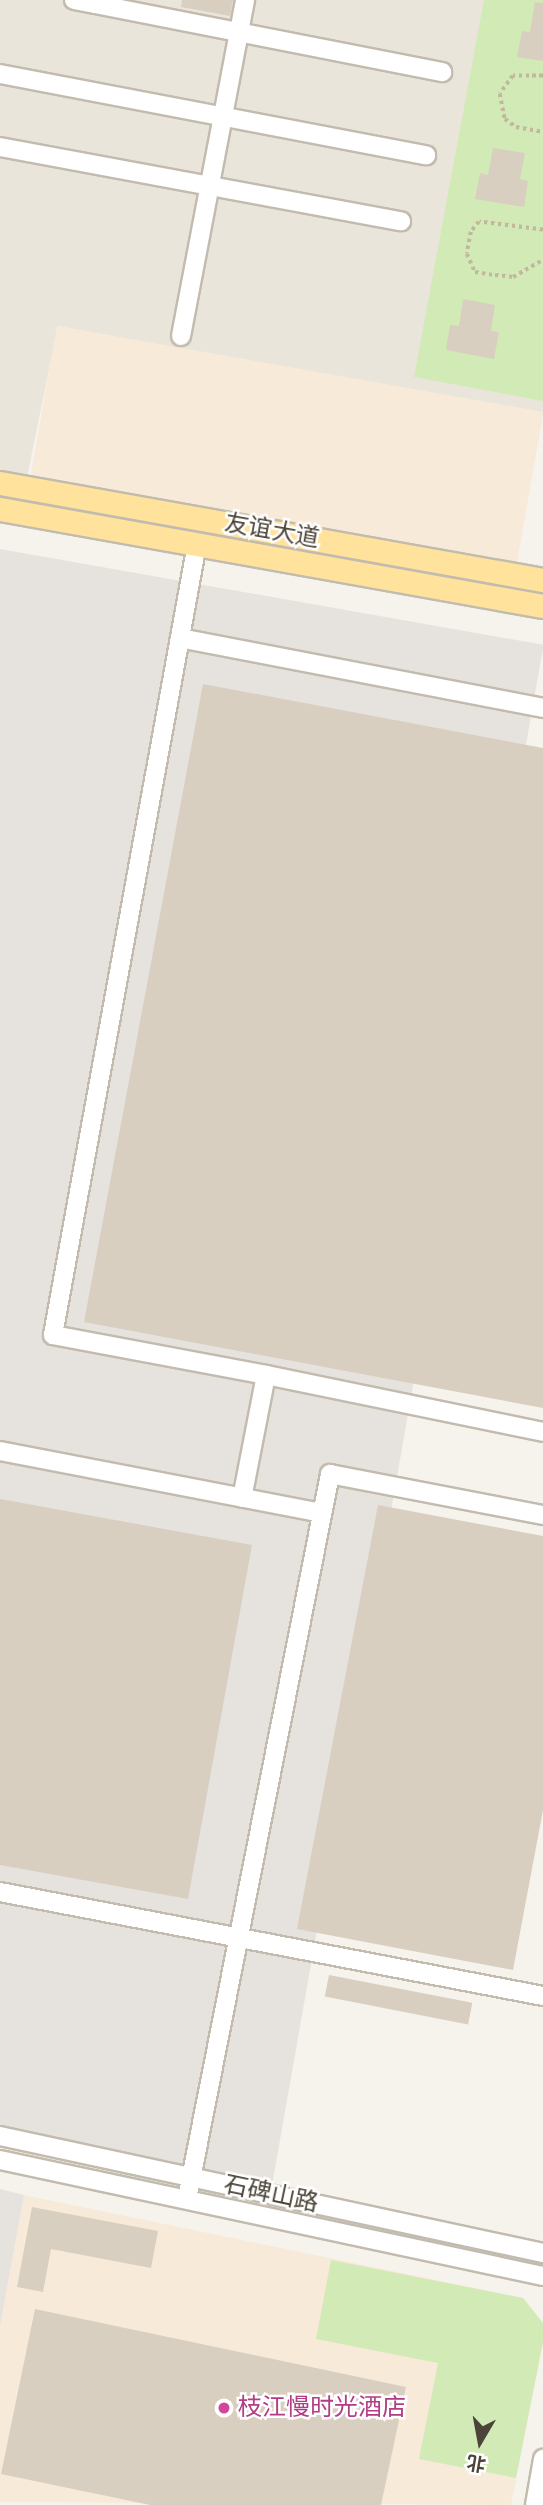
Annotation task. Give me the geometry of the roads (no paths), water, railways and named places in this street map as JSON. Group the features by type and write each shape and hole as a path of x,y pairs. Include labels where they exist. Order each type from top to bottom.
{"main road":[{"name":"友谊大道","path":"0,483 543,580"},
{"name":"友谊大道","path":"0,509 543,606"}],"street":[{"path":"74,0 442,72"},
{"path":"181,335 245,0"},
{"path":"0,74 426,155"},
{"path":"0,147 210,183 401,221"},
{"path":"197,544 53,1335 266,1375 543,1432"},
{"path":"180,638 543,708"},
{"path":"242,1497 266,1375"},
{"path":"0,1451 322,1513"},
{"path":"187,2199 330,1474 543,1515"},
{"path":"0,1892 543,1996"},
{"name":"石碑山路","path":"0,2136 543,2253"},
{"path":"0,2160 543,2276"},
{"path":"535,2505 543,2459"}],"place":[{"name":"枝江慢时光酒店","path":"224,2408"}]}
